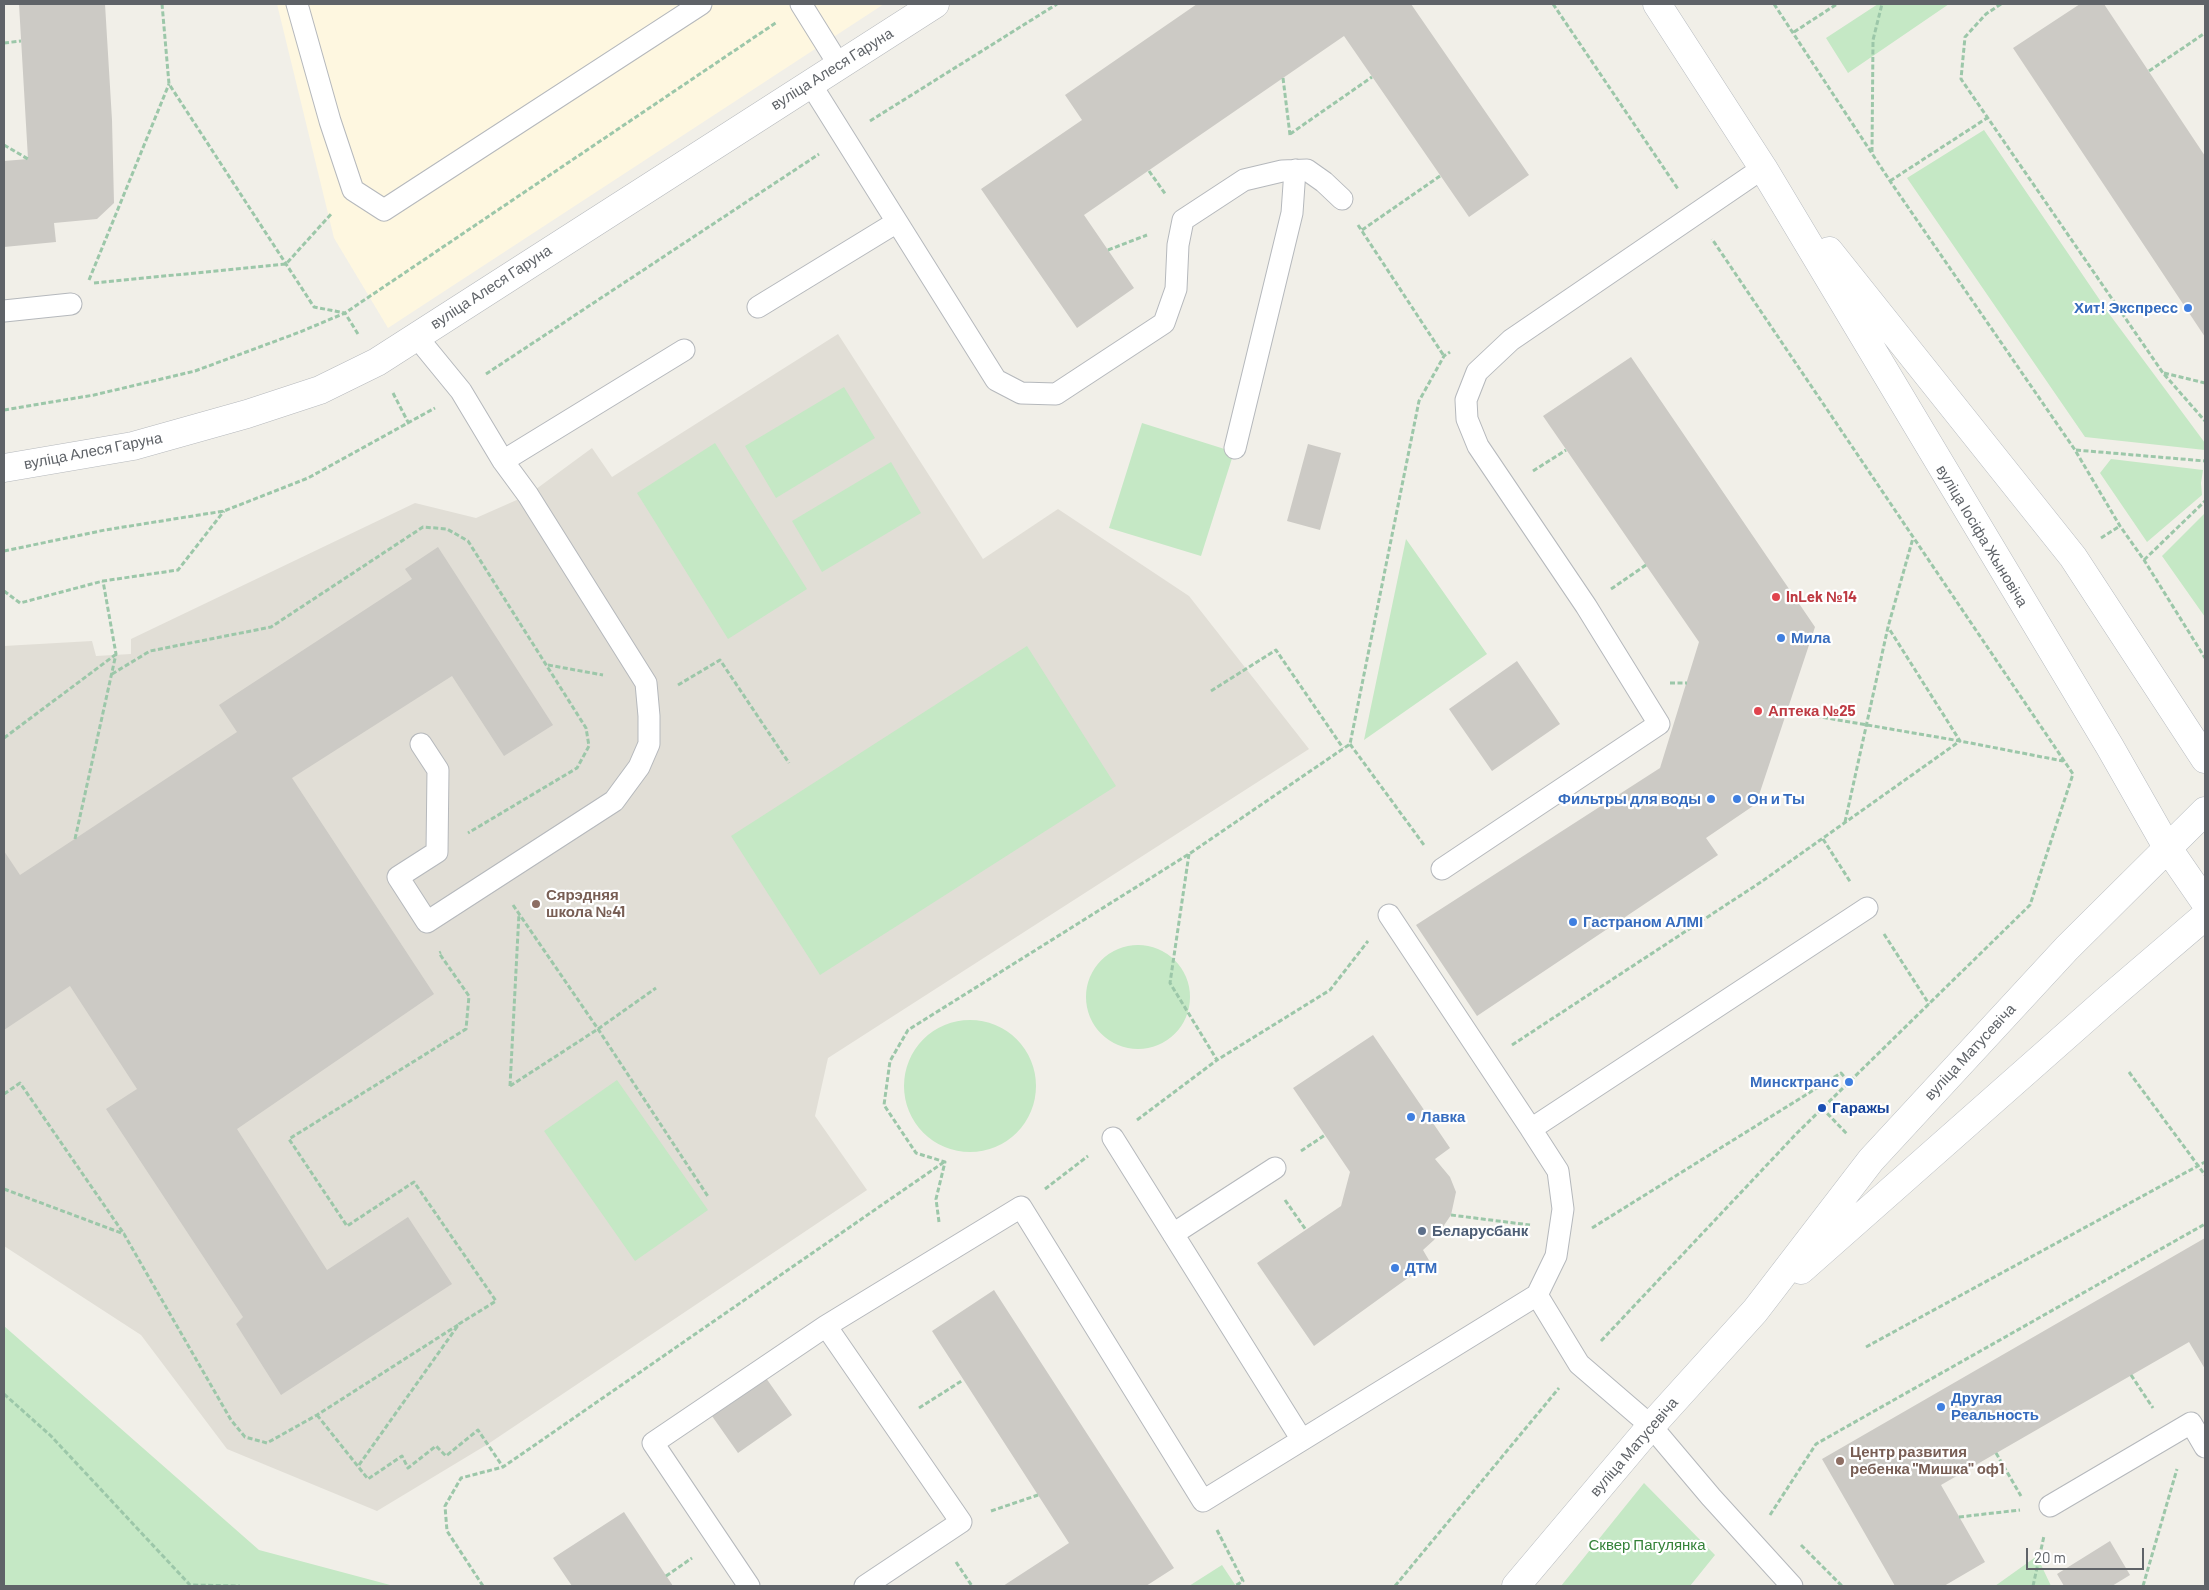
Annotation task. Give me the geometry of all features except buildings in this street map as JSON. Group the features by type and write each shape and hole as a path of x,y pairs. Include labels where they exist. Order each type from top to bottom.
{"main road":[{"name":"вуліца Алеся Гаруна","path":"4,468 134,446 238,417 320,390 377,362 935,4"},
{"name":"вуліца Іосіфа Жыновіча","path":"1657,4 1763,168 2110,747 2167,847 2205,902"},
{"name":"вуліца Іосіфа Жыновіча","path":"1763,168 2073,558 2205,759"},
{"name":"вуліца Матусевіча","path":"1516,1586 1651,1426 1755,1311 1877,1152 2067,948 2205,811"},
{"name":"вуліца Матусевіча","path":"1755,1311 2109,998 2205,916"}],"lane":[{"path":"297,4 330,121 353,190 384,210 701,4"},
{"path":"802,4 839,65"},
{"path":"810,83 996,380 1021,393 1056,394 1164,323 1176,289 1178,244 1183,220 1244,180 1282,170 1307,170 1324,182 1342,200"},
{"path":"1442,869 1659,724 1586,606 1478,446 1467,418 1466,400 1476,372 1511,340 1694,213 1763,168"},
{"path":"1235,448 1292,214 1295,170"},
{"path":"758,307 897,222"},
{"path":"4,311 72,304"},
{"path":"416,336 461,391 503,461 528,495 646,683 649,716 649,744 640,767 614,801 427,922 398,877 436,852 438,770 421,744"},
{"path":"503,461 684,350"},
{"path":"1531,1129 1868,908"},
{"path":"749,1586 653,1443 826,1326 1020,1207 1203,1501 1537,1295 1556,1256 1563,1209 1558,1172 1389,914"},
{"path":"1113,1138 1302,1440"},
{"path":"1173,1234 1270,1171"},
{"path":"1537,1295 1579,1364 1651,1426 1748,1538 1781,1582"},
{"path":"826,1326 961,1522 864,1586"},
{"path":"2050,1506 2191,1423 2205,1447"}],"path":[{"path":"162,4 169,84 87,284 286,264 353,190"},
{"path":"4,410 94,395 195,371 345,313 802,4"},
{"path":"4,551 106,530 224,511 308,478 409,424 844,138 1057,4"},
{"path":"1396,1586 1579,1364 1797,1132 2030,905 2072,774 1553,4"},
{"path":"1774,4 1890,181 2075,450 2120,526 2144,560 2205,658"},
{"path":"1794,32 1837,4"},
{"path":"1872,153 1873,40 1882,4"},
{"path":"2001,4 1986,14 1965,37 1961,79 2163,373 2205,421"},
{"path":"2149,71 2205,33"},
{"path":"4,43 21,42"},
{"path":"1290,134 1372,76"},
{"path":"1283,78 1295,170"},
{"path":"169,84 314,307 345,313 377,362 409,424"},
{"path":"1890,181 1987,118"},
{"path":"4,145 28,159"},
{"path":"1362,230 1440,176"},
{"path":"945,1162 916,1152 884,1105 890,1061 908,1030 1189,854 1350,744 1419,401 1444,356 1342,200"},
{"path":"2163,373 2205,383"},
{"path":"1507,488 1566,450"},
{"path":"2075,450 2205,461"},
{"path":"2144,560 2205,501"},
{"path":"4,591 20,602 103,582 178,570 224,511"},
{"path":"1845,823 1888,627 1913,538"},
{"path":"1586,606 1646,565"},
{"path":"75,838 116,654 103,582"},
{"path":"1888,627 1960,740"},
{"path":"1211,691 1276,650 1344,748"},
{"path":"4,738 116,654"},
{"path":"547,665 674,687 720,660 789,763"},
{"path":"1786,711 1960,740 2064,761"},
{"path":"1486,1061 1761,882 1960,740"},
{"path":"1350,744 1442,869"},
{"path":"1189,854 1170,983 1217,1060 1330,990 1389,914"},
{"path":"513,905 598,1029 709,1198"},
{"path":"519,913 510,1086 598,1029 656,988"},
{"path":"2129,1072 2205,1174"},
{"path":"1451,1215 1587,1232 1841,1073 1849,1082"},
{"path":"4,1094 20,1083 124,1234 231,1420 245,1437 267,1443 317,1415 460,1324"},
{"path":"943,1255 936,1199 945,1162"},
{"path":"483,1586 447,1531 446,1506 461,1478 503,1467 945,1162"},
{"path":"1866,1347 2205,1162"},
{"path":"1270,1171 1306,1230"},
{"path":"4,1189 124,1234"},
{"path":"1748,1538 1770,1515 1816,1444 2205,1224"},
{"path":"2131,1375 2170,1435"},
{"path":"893,1424 963,1380"},
{"path":"4,1394 51,1436 190,1585 240,1586"},
{"path":"317,1415 368,1479 402,1456 408,1468 436,1446 446,1456 478,1430 503,1467"},
{"path":"2143,1586 2191,1423"},
{"path":"1996,1453 2029,1509"},
{"path":"961,1522 1038,1495"},
{"path":"1203,1501 1246,1586"},
{"path":"1959,1517 2050,1506 2033,1586"},
{"path":"1770,1515 1777,1521"},
{"path":"1796,1541 1842,1586"},
{"path":"1234,1586 1243,1581"}],"shaded area":[{"path":"277,4 884,4 388,328 334,238"},
{"name":"Сярэдняя школа №41","path":"838,334 983,559 1058,509 1189,596 1309,749 828,1058 815,1116 867,1190 488,1444 377,1511 227,1449 141,1335 4,1246 4,646 92,641 96,656 131,654 131,639 415,503 476,518 528,495 592,448 612,477"}],"green space":[{"path":"1878,4 1949,4 1848,73 1826,38"},
{"path":"1984,130 2110,315 2205,443 2205,450 2085,437 1907,178"},
{"path":"844,387 875,438 776,498 745,446"},
{"path":"1142,423 1234,452 1201,556 1109,528"},
{"path":"715,443 807,589 728,639 637,493"},
{"path":"2111,459 2203,470 2202,495 2147,542 2100,473"},
{"path":"891,462 921,513 822,572 792,521"},
{"path":"2205,513 2205,617 2162,556"},
{"path":"1406,539 1487,654 1364,740"},
{"path":"1027,646 1116,786 820,975 731,836"},
{"path":"1138,945 1158,949 1175,960 1186,977 1190,997 1186,1017 1175,1034 1158,1045 1138,1049 1118,1045 1101,1034 1090,1017 1086,997 1090,977 1101,960 1118,949"},
{"path":"970,1020 983,1021 995,1025 1017,1039 1031,1061 1035,1073 1035,1099 1031,1111 1017,1133 995,1147 983,1151 970,1152 957,1151 945,1147 923,1133 909,1111 905,1099 904,1086 905,1073 909,1061 923,1039 945,1025 957,1021"},
{"path":"617,1080 708,1210 635,1261 544,1131"},
{"path":"4,1326 259,1550 394,1586 4,1586"},
{"name":"Сквер Пагулянка","path":"1644,1483 1715,1555 1690,1586 1561,1586"},
{"path":"2037,1556 2051,1586 1995,1586"},
{"path":"1222,1565 1236,1586 1189,1586"}],"place":[{"name":"Хит! Экспресс","path":"2188,308"},
{"name":"InLek №14","path":"1776,597"},
{"name":"Мила","path":"1781,638"},
{"name":"Аптека №25","path":"1758,711"},
{"name":"Фильтры для воды","path":"1711,799"},
{"name":"Он и Ты","path":"1737,799"},
{"name":"Сярэдняя школа №41","path":"536,904"},
{"name":"Гастраном АЛМІ","path":"1573,922"},
{"name":"Минсктранс","path":"1849,1082"},
{"name":"Гаражы","path":"1822,1108"},
{"name":"Лавка","path":"1411,1117"},
{"name":"Беларусбанк","path":"1422,1231"},
{"name":"ДТМ","path":"1395,1268"},
{"name":"Другая Реальность","path":"1941,1407"},
{"name":"Центр развития ребенка \"Мишка\" оф1","path":"1840,1461"}]}
